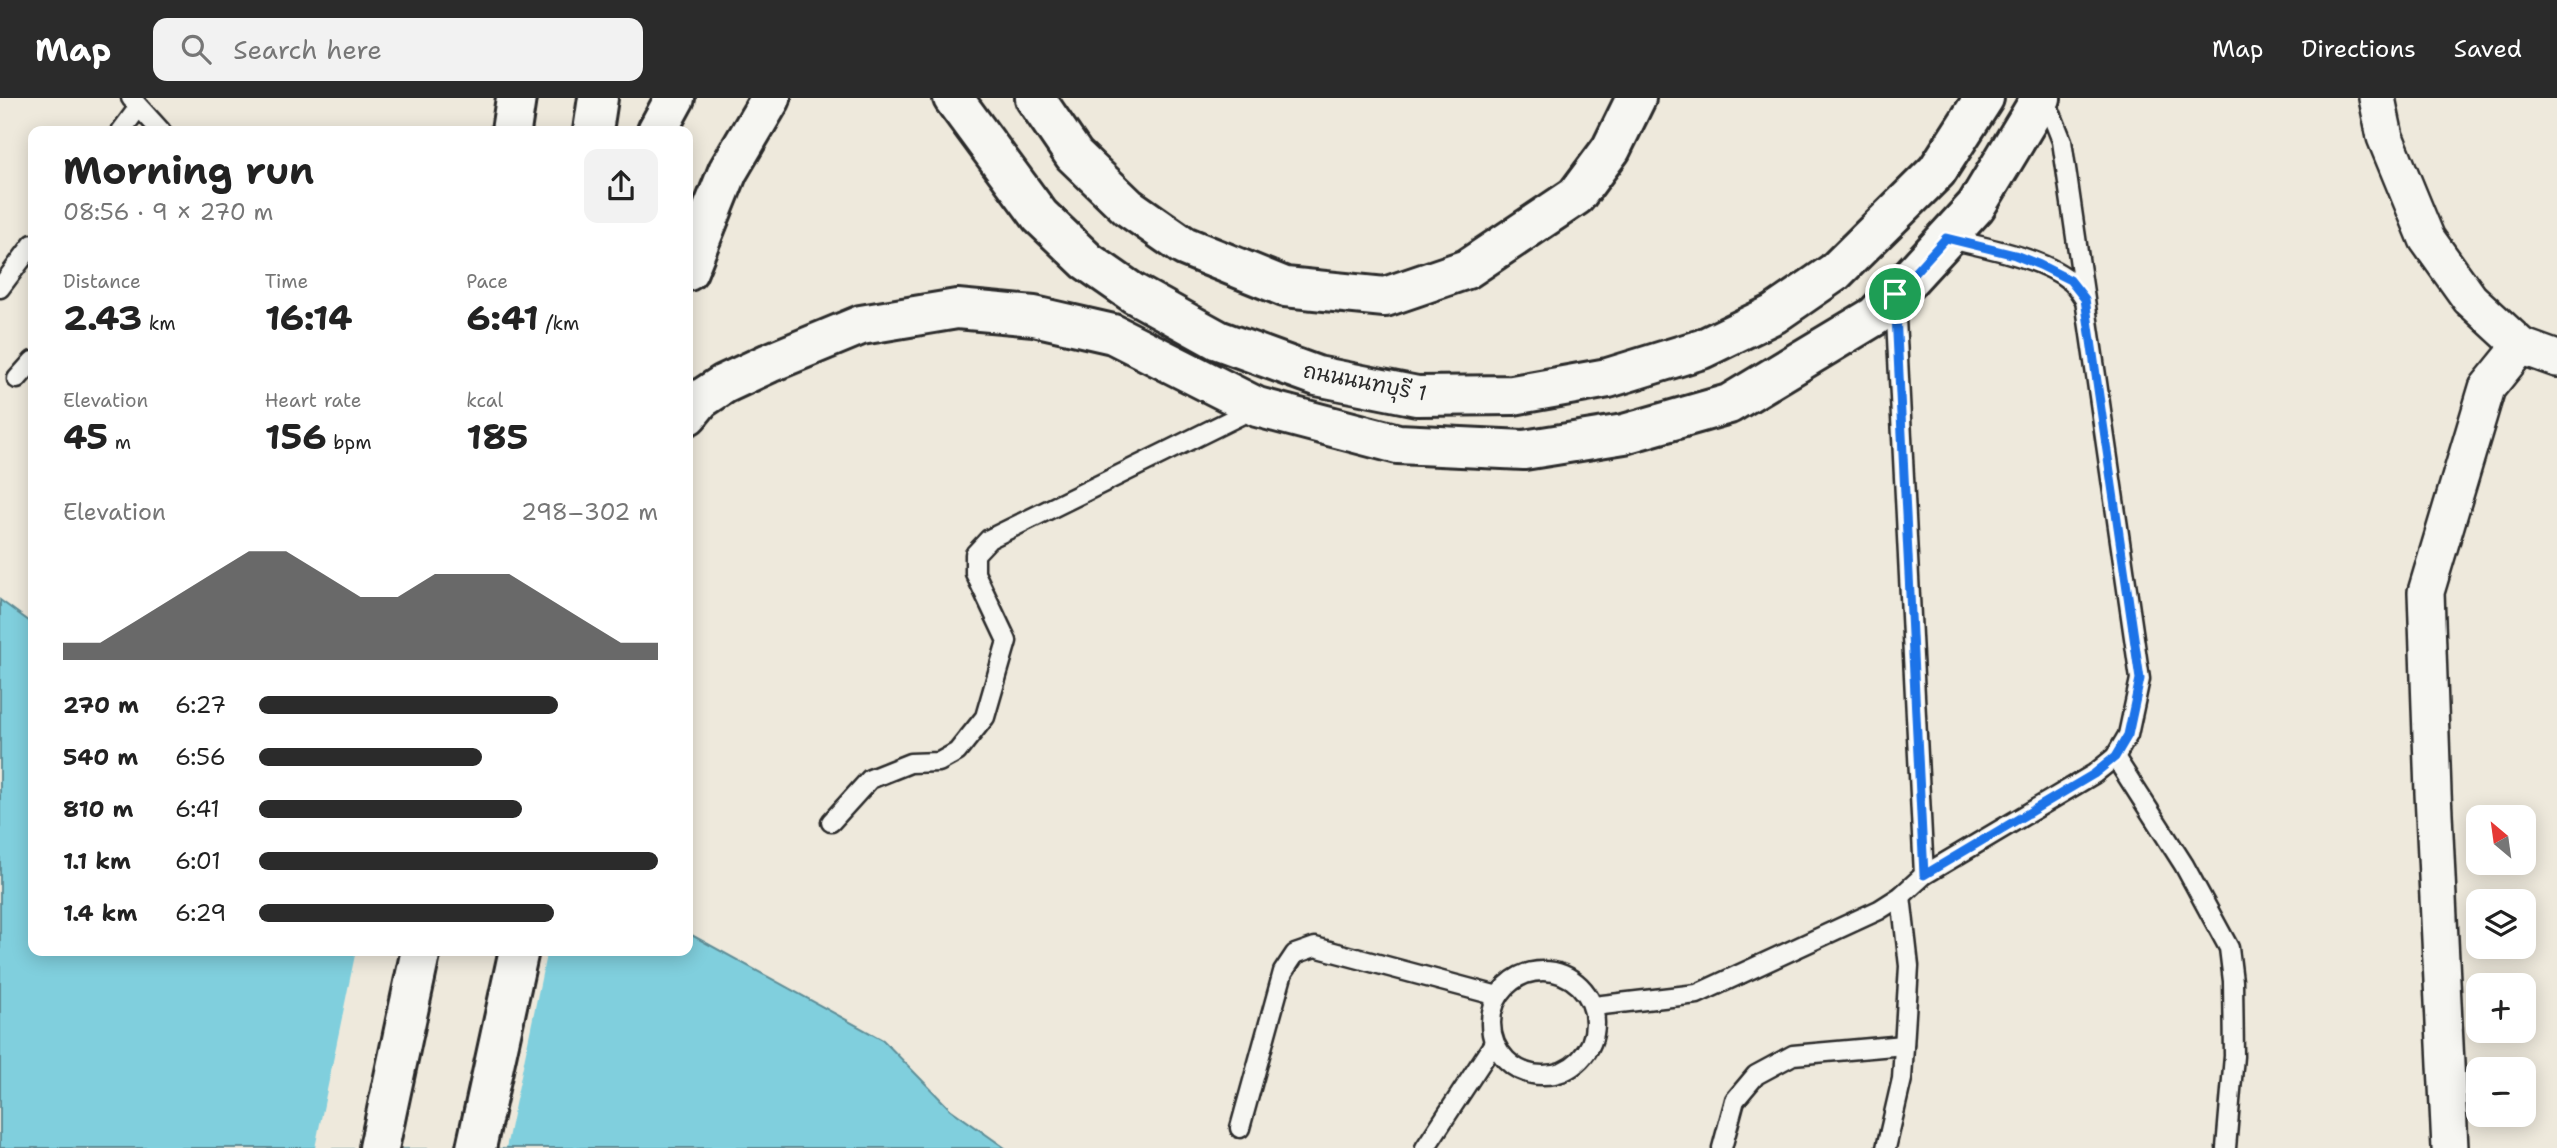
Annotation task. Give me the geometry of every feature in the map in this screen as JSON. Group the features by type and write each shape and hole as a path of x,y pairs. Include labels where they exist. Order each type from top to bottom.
{"main road":[{"path":"512,126 516,98"},
{"path":"594,126 598,98"},
{"path":"660,126 674,98"},
{"path":"693,258 728,171 771,98"},
{"name":"ถนนนนทบุรี 1","path":"953,98 1040,216 1087,261 1133,293 1218,340 1317,376 1417,396 1513,395 1608,378 1702,349 1774,314 1835,272 1937,171 1984,98"},
{"path":"1035,98 1073,155 1128,207 1184,247 1285,287 1385,297 1467,269 1576,196 1611,149 1636,98"},
{"path":"693,409 701,399 724,384 862,325 957,309 1034,316 1113,334 1257,407 1398,444 1524,450 1624,434 1729,404 1875,316 1976,206 2043,98"},
{"path":"379,1148 420,956"},
{"path":"476,1148 518,956"}],"street":[{"path":"2377,98 2385,137 2427,239 2470,299 2521,346 2557,359"},
{"path":"2450,1148 2426,592 2487,388 2521,346"}],"lane":[{"path":"1594,1006 1698,994 1879,910 1901,896 1924,875 2094,774 2115,757 2128,735 2140,679 2062,141 2043,98"},
{"path":"124,126 135,103 156,126"},
{"path":"1946,238 2015,255 2040,265 2070,280 2085,299"},
{"path":"0,288 28,251"},
{"path":"1895,294 1924,875"},
{"path":"17,379 28,367"},
{"path":"831,822 870,779 911,763 939,762 957,752 985,717 1007,641 975,573 975,554 989,539 1257,407"},
{"path":"2115,757 2184,865 2229,948 2234,1056 2226,1148"},
{"path":"1886,1148 1902,1079 1909,966 1901,896"},
{"path":"1240,1128 1283,972 1295,954 1315,947 1498,996"},
{"path":"1536,970 1554,971 1572,978 1585,990 1594,1006 1595,1033 1589,1051 1576,1065 1556,1074 1538,1076 1520,1071 1504,1059 1494,1043 1490,1025 1498,996 1510,982 1536,970"},
{"path":"1425,1148 1494,1043"},
{"path":"1722,1148 1735,1100 1756,1075 1793,1055 1904,1045"}],"water":[{"path":"0,600 28,620 28,956 693,956 693,936 883,1040 950,1109 1005,1148 0,1148"}],"pier":[{"path":"355,956 546,956 506,1148 315,1148"}],"route":[{"path":"1946,238 2015,255 2040,265 2070,280 2085,299 2140,679 2128,735 2115,757 2094,774 1924,875 1900,373 1895,294 1946,238"}]}
